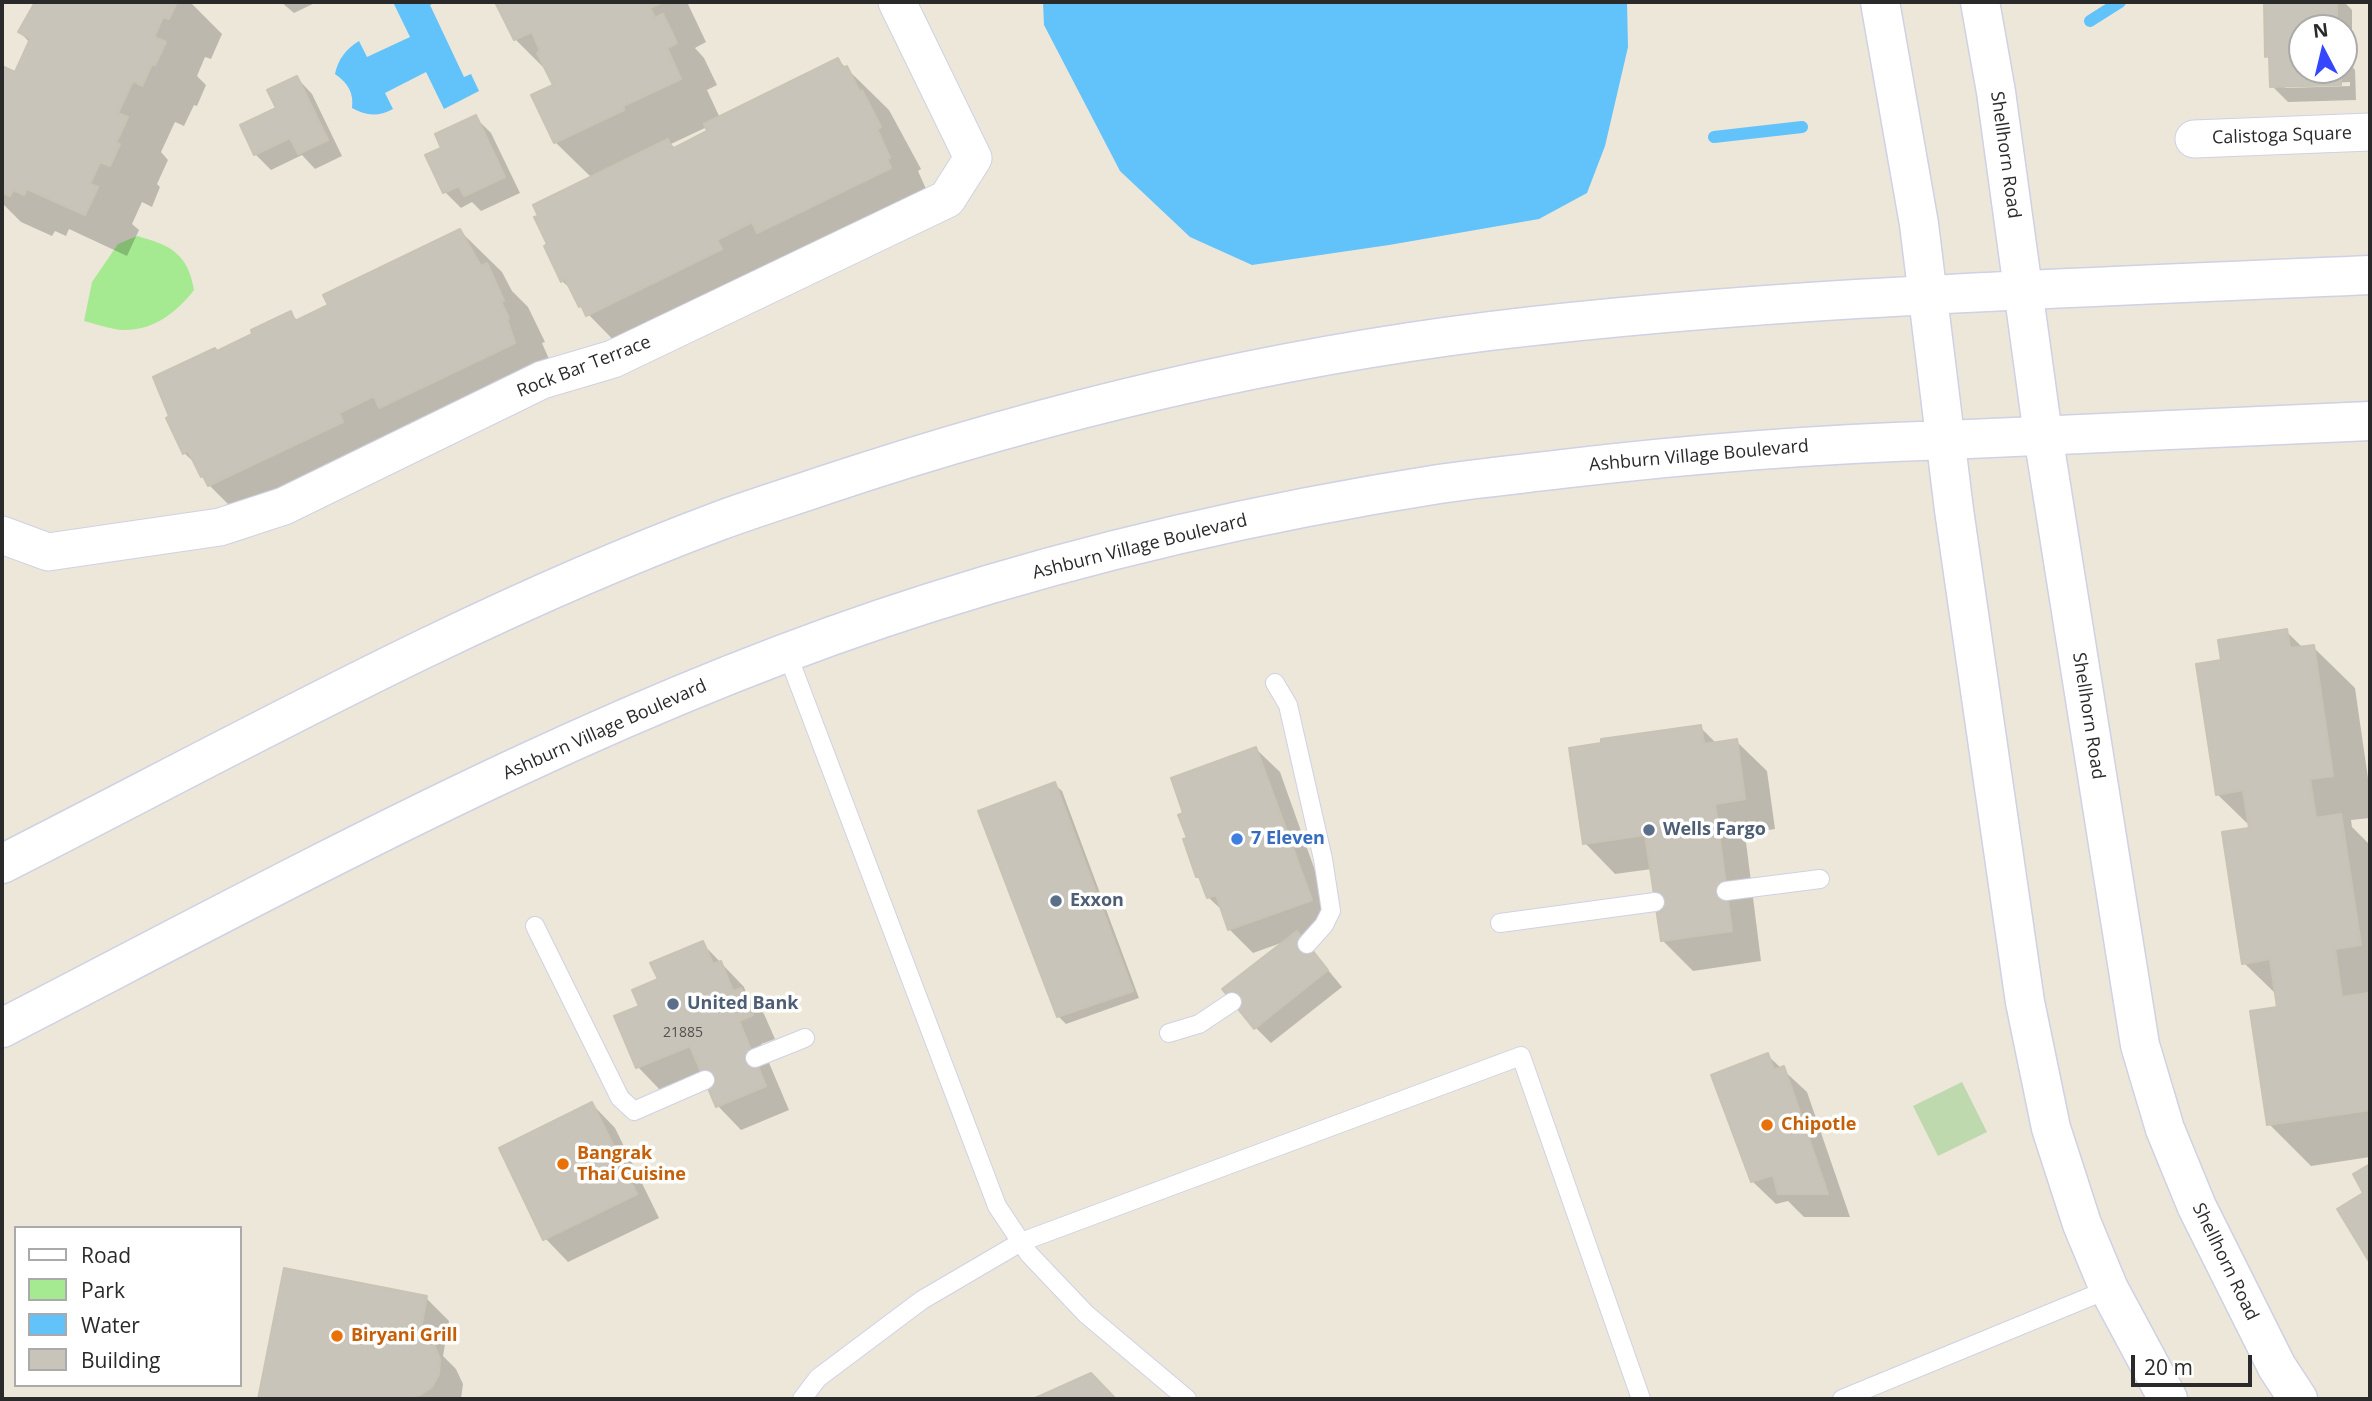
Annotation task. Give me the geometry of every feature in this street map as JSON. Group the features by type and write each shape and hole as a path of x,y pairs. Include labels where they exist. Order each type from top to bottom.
{"main road":[{"path":"1880,2 1919,224 1954,510 2025,1002 2050,1128 2082,1224 2109,1289 2168,1399"},
{"name":"Shellhorn Road","path":"1980,2 1996,92 2043,435 2140,1045 2165,1129 2197,1207 2277,1367 2298,1399"},
{"path":"2,864 401,659 559,586 719,521 884,466 1036,420 1176,385 1370,349 1489,331 1659,314 1927,295 2370,275"},
{"name":"Ashburn Village Boulevard","path":"2,1028 394,827 582,737 787,653 929,603 1112,550 1264,516 1440,484 1658,458 1876,441 2370,421"}],"street":[{"name":"Rock Bar Terrace","path":"2,535 48,552 220,527 284,506 542,380 612,359 947,199 973,158 897,2"},
{"name":"Calistoga Square","path":"2194,139 2370,132"}],"lane":[{"path":"787,653 997,1206 1021,1242 1086,1314 1186,1399"},
{"path":"1275,683 1288,705 1323,859 1331,911 1324,925 1307,944"},
{"path":"1726,891 1819,878"},
{"path":"1500,923 1655,902"},
{"path":"535,926 620,1098 627,1105 634,1111 705,1080"},
{"path":"1169,1033 1199,1024 1231,1002"},
{"path":"755,1058 805,1038"},
{"path":"802,1399 818,1378 922,1300 1021,1242 1521,1056 1642,1399"},
{"path":"1842,1399 2109,1289"}],"green space":[{"path":"137,236 159,243 176,253 187,268 194,290 180,306 163,319 144,327 122,330 84,321 92,282 118,244"},
{"path":"1962,1082 1987,1132 1938,1156 1913,1106"}],"water":[{"path":"393,2 436,2 430,5 464,77 471,74 479,91 444,109 426,72 385,93 393,109 372,114 352,108 349,89 335,74 338,64 346,51 359,41 367,57 410,37"},
{"path":"1043,2 1627,2 1628,47 1605,146 1587,193 1539,219 1252,265 1190,237 1120,171 1044,25"}],"building":[{"path":"35,2 177,2 169,19 163,17 154,37 166,42 155,65 152,64 142,86 133,81 118,113 128,117 116,143 120,144 110,166 100,162 90,184 98,187 85,215 27,189 24,195 13,190 10,196 2,192 2,73 4,67 15,72 30,39 18,32"},
{"path":"495,2 663,2 650,8 655,18 663,14 677,43 667,48 681,79 554,143 531,95 553,85 537,53 540,51 532,32 514,40"},
{"path":"2264,2 2337,2 2337,14 2288,14 2288,84 2341,85 2270,87 2269,56 2265,57"},
{"path":"838,58 843,68 847,66 860,92 862,90 881,127 877,129 890,158 887,159 891,168 757,233 752,222 717,240 722,249 586,316 565,279 561,282 544,246 547,244 534,217 538,216 533,205 668,139 672,149 707,131 704,124"},
{"path":"297,76 328,140 298,154 290,138 254,155 240,125 276,108 267,90"},
{"path":"476,115 505,177 464,196 459,186 443,193 425,155 441,148 435,134"},
{"path":"460,229 481,266 487,263 504,301 501,302 509,318 507,319 515,343 379,408 374,396 339,413 343,422 208,486 188,451 183,454 166,418 169,416 153,377 215,348 217,351 252,334 251,330 291,311 295,321 328,305 323,295"},
{"path":"2287,629 2290,648 2314,645 2333,776 2310,779 2316,818 2341,814 2361,945 2335,949 2342,997 2368,993 2370,1110 2267,1125 2250,1011 2277,1007 2270,959 2242,964 2222,832 2249,828 2243,790 2216,795 2196,664 2221,660 2218,640"},
{"name":"Wells Fargo","path":"1701,725 1704,744 1737,739 1745,799 1715,804 1732,931 1661,941 1645,835 1583,844 1569,748 1601,743 1601,739"},
{"name":"7 Eleven","path":"1256,747 1312,900 1228,930 1216,895 1207,898 1199,877 1196,877 1183,839 1187,838 1178,815 1183,813 1171,778"},
{"name":"Exxon","path":"1055,782 1133,991 1057,1017 978,811"},
{"path":"1297,931 1328,970 1254,1029 1222,989"},
{"path":"703,941 713,964 721,961 733,991 741,988 753,1015 739,1021 766,1086 716,1107 690,1046 636,1068 614,1016 639,1006 632,990 658,979 650,963"},
{"name":"Chipotle","path":"1768,1053 1774,1070 1784,1066 1828,1194 1778,1194 1773,1175 1751,1182 1711,1075"},
{"path":"592,1102 637,1194 543,1240 499,1148"},
{"path":"2370,1164 2370,1263 2337,1209 2363,1193 2353,1174"},
{"path":"284,1268 427,1296 420,1334 433,1343 440,1359 439,1374 432,1387 407,1399 258,1399"},
{"path":"1091,1373 1116,1399 1033,1399"}],"waterway":[{"path":"2090,21 2120,2"},
{"path":"1714,137 1802,127"}],"place":[{"name":"Wells Fargo","path":"1649,830"},
{"name":"7 Eleven","path":"1237,839"},
{"name":"Exxon","path":"1056,901"},
{"name":"United Bank","path":"673,1004"},
{"name":"Chipotle","path":"1767,1125"},
{"name":"Bangrak Thai Cuisine","path":"563,1164"},
{"name":"Biryani Grill","path":"337,1336"}]}
